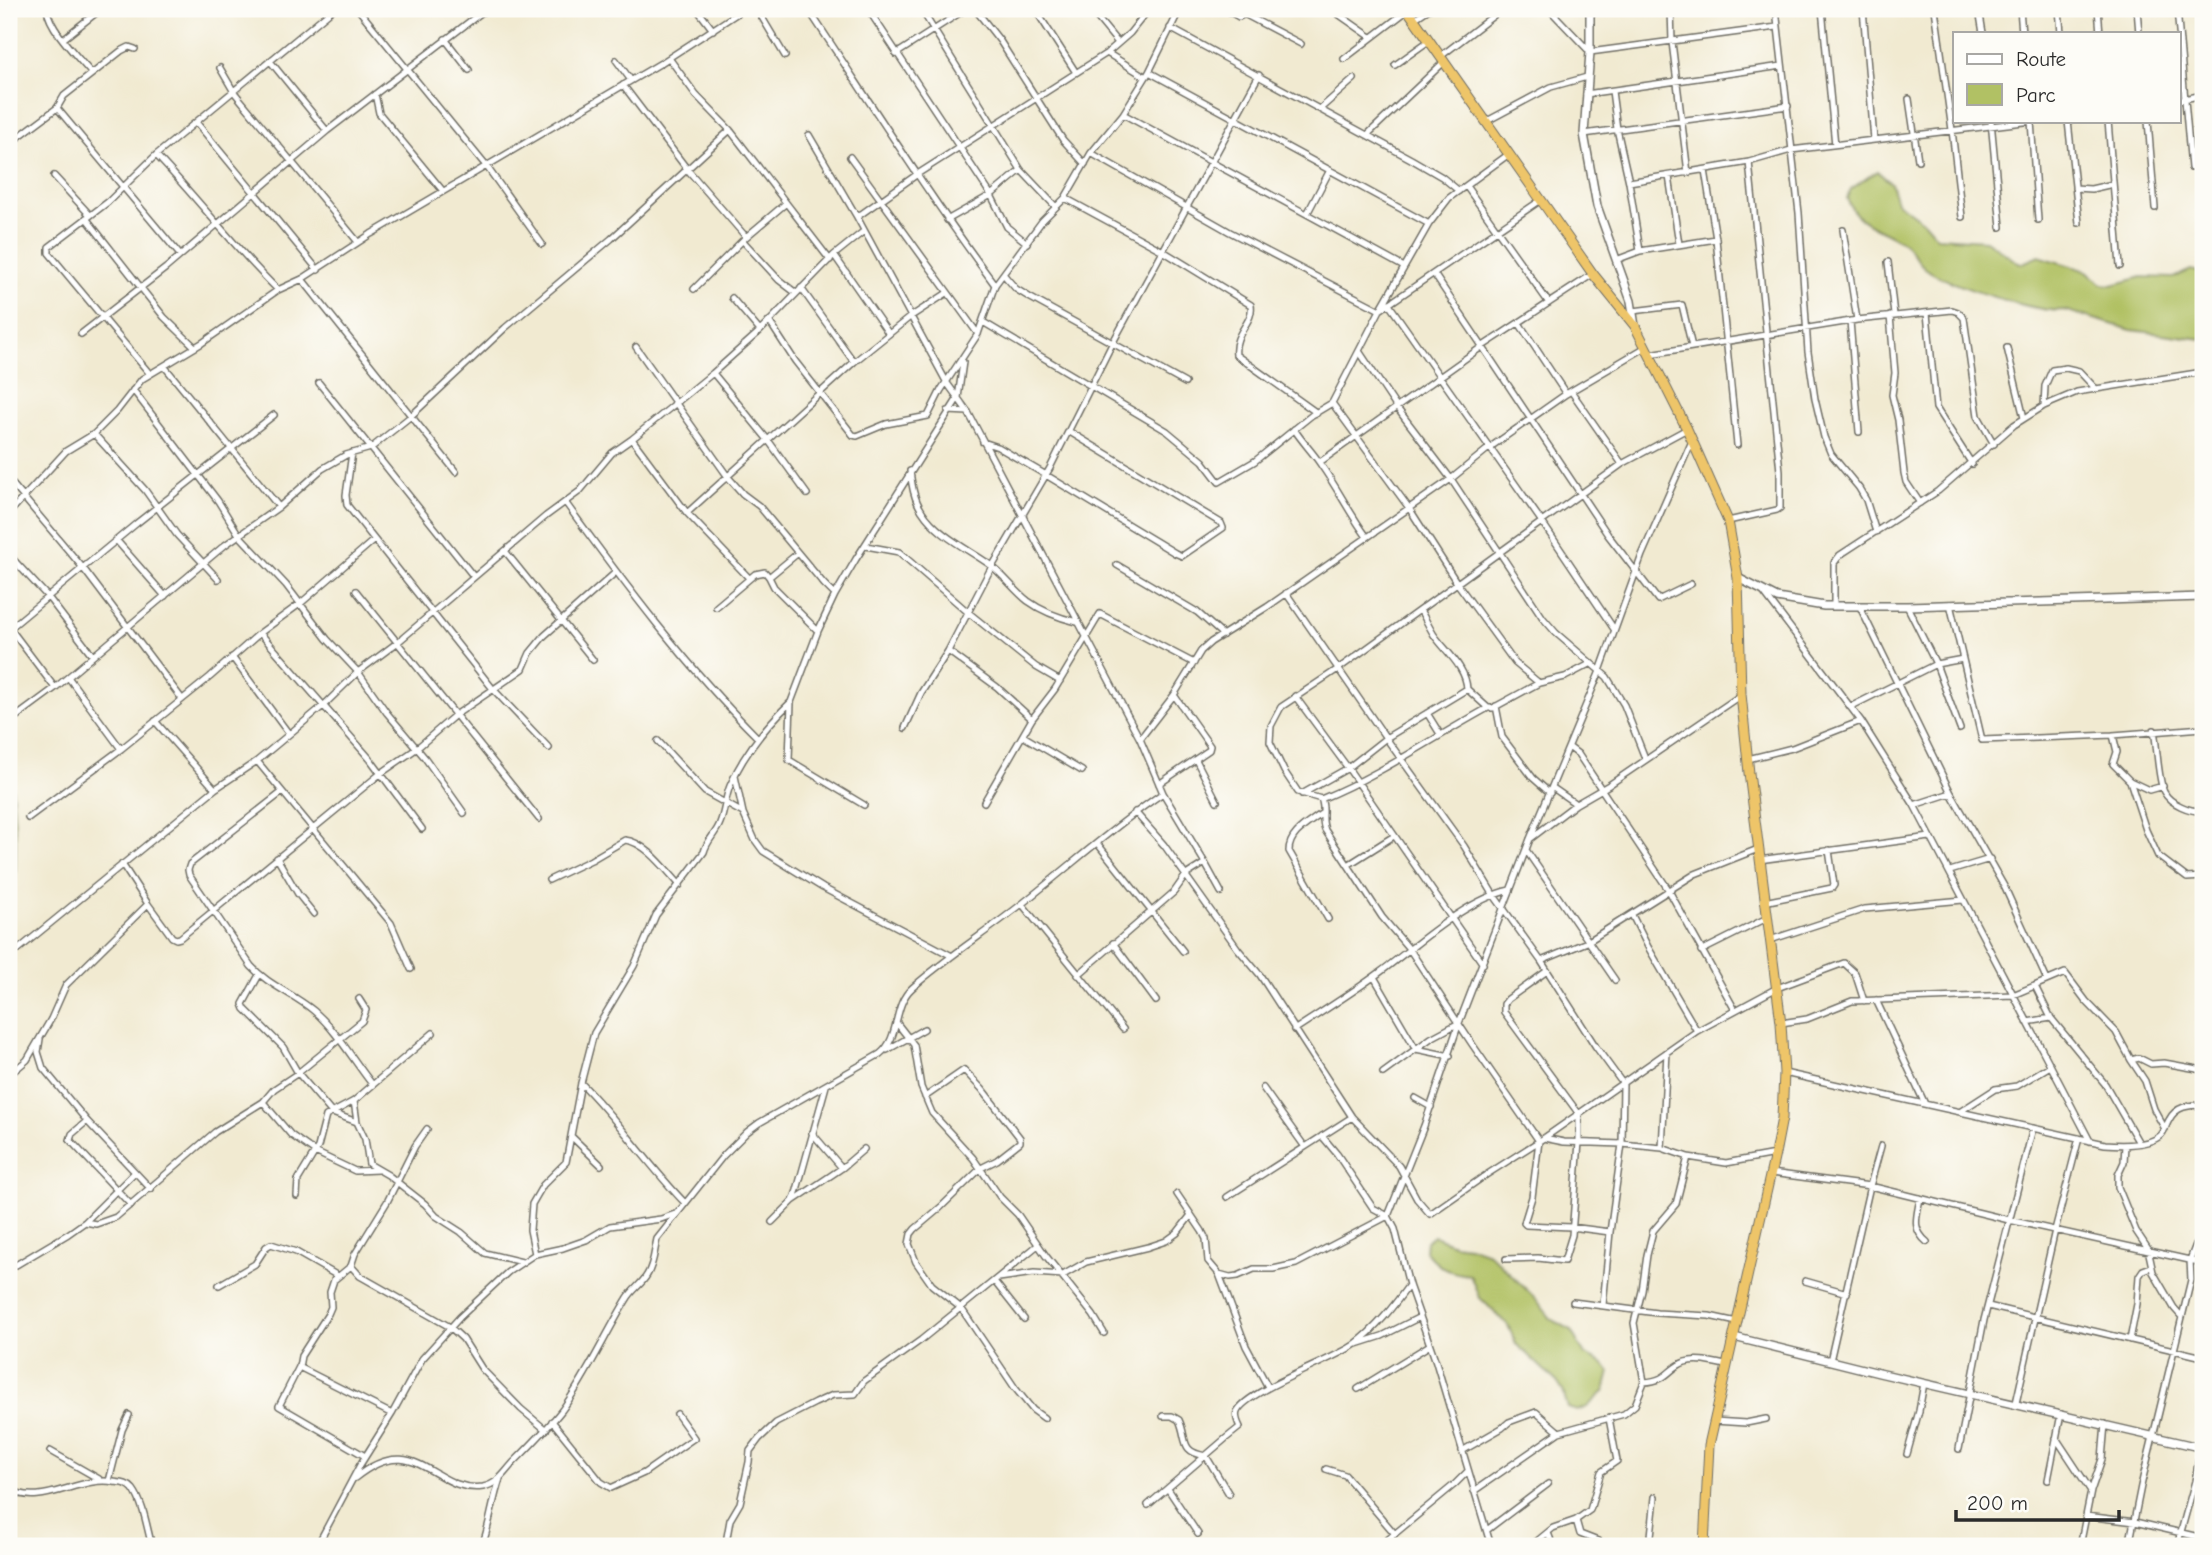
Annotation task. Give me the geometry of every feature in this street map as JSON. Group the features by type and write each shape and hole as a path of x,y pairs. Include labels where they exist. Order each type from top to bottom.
{"highway":[{"path":"1410,13 1593,274 1635,326 1687,429 1728,521 1738,578 1741,694 1764,902 1781,1023 1784,1073 1782,1118 1775,1154 1714,1421 1709,1455 1704,1546"}],"street":[{"path":"47,9 63,39 92,74"},
{"path":"63,39 101,9"},
{"path":"150,374 48,249 108,202 156,155 333,9"},
{"path":"358,9 487,167 542,244"},
{"path":"81,334 142,287 327,131 485,9"},
{"path":"697,9 713,30"},
{"path":"9,513 66,451 94,434 150,374 165,367 278,290 318,270 443,191 669,58 744,9"},
{"path":"757,9 785,56"},
{"path":"808,9 919,173 947,220 995,285"},
{"path":"868,9 991,195 1007,227 1027,243"},
{"path":"921,9 1021,170 1056,207"},
{"path":"897,54 966,9"},
{"path":"975,9 1000,41 1063,140 1085,164"},
{"path":"1035,9 1075,71"},
{"path":"1090,9 1118,43"},
{"path":"857,217 919,173 1107,53 1149,9"},
{"path":"769,321 795,361 855,436 893,422 928,416 978,334 995,285 1065,198 1091,153 1123,114 1148,75 1180,9"},
{"path":"1225,9 1239,17 1245,11 1301,44"},
{"path":"1331,9 1371,37"},
{"path":"1345,60 1371,37 1410,13 1429,9"},
{"path":"1367,135 1443,58 1502,9"},
{"path":"1549,9 1590,52"},
{"path":"1631,9 1590,11 1584,134 1597,206 1632,301 1635,326"},
{"path":"1671,9 1676,81 1688,173"},
{"path":"1776,9 1799,213 1808,352 1815,399 1824,437 1834,459 1860,488 1875,532"},
{"path":"1822,9 1835,145"},
{"path":"1863,9 1874,140"},
{"path":"1935,9 1962,217"},
{"path":"1979,9 1983,32"},
{"path":"2020,9 2022,32"},
{"path":"2059,9 2061,32"},
{"path":"2098,9 2100,32"},
{"path":"2137,9 2140,32"},
{"path":"2177,9 2178,32"},
{"path":"1590,52 1777,27"},
{"path":"1170,28 1321,108 1442,177 1459,191"},
{"path":"445,39 469,70"},
{"path":"1395,65 1430,40"},
{"path":"9,144 57,108 64,96 125,48 135,49"},
{"path":"1107,53 1236,118 1429,224"},
{"path":"669,58 696,95 730,130 785,204 832,257 888,334"},
{"path":"616,60 631,79"},
{"path":"270,61 327,131"},
{"path":"2180,63 2191,168"},
{"path":"1586,94 1782,66"},
{"path":"219,68 234,92 358,243"},
{"path":"905,728 921,693 948,651 992,566 1070,432 1112,344 1259,75"},
{"path":"1486,121 1551,87 1587,77"},
{"path":"1321,108 1354,79"},
{"path":"623,85 687,169 779,280 798,291 854,362"},
{"path":"1612,90 1640,251"},
{"path":"374,94 379,113 443,191"},
{"path":"2182,99 2203,95"},
{"path":"1909,99 1917,160"},
{"path":"1584,134 1788,106"},
{"path":"57,108 180,255"},
{"path":"1123,114 1404,267"},
{"path":"196,122 318,270"},
{"path":"1629,182 1749,162 1791,149 2012,122"},
{"path":"2031,122 2038,220"},
{"path":"2068,122 2079,223"},
{"path":"2108,122 2120,265"},
{"path":"2148,122 2155,208"},
{"path":"1992,123 2001,227"},
{"path":"9,722 55,688 239,535 279,507 322,469 352,453 371,449 411,416 505,328 611,239 730,130"},
{"path":"809,135 947,383 968,412 1140,739 1163,793 1221,892"},
{"path":"1091,153 1230,232 1380,310"},
{"path":"982,322 1167,431 1203,461 1219,482 1255,461 1332,403 1380,310 1429,224 1444,203 1509,154"},
{"path":"156,155 243,256 278,290"},
{"path":"850,157 883,199 978,334"},
{"path":"1728,521 1780,508 1780,471 1749,162"},
{"path":"947,220 991,195 1021,170"},
{"path":"1307,214 1330,170"},
{"path":"1705,170 1716,239 1737,445"},
{"path":"54,176 164,317 195,347"},
{"path":"1669,176 1679,244"},
{"path":"2075,188 2091,189 2113,184"},
{"path":"1466,186 1549,303"},
{"path":"1065,198 1163,251 1251,305 1251,316 1238,335 1236,355 1317,413"},
{"path":"1380,310 1541,200"},
{"path":"694,289 785,204"},
{"path":"1843,230 1854,320 1859,432"},
{"path":"9,957 215,789 257,761 359,672 546,516 580,491 612,453 713,373 760,331 832,257 864,231"},
{"path":"1616,260 1640,251 1716,239"},
{"path":"1888,262 1895,373 1892,402 1898,420 1906,482 1920,503"},
{"path":"1434,274 1608,535 1659,600 1691,584"},
{"path":"1320,462 1483,346 1593,274"},
{"path":"1004,275 1016,289 1029,297 1185,383"},
{"path":"302,279 456,472"},
{"path":"687,513 854,362 910,317 947,293"},
{"path":"732,299 760,331"},
{"path":"1388,303 1614,629"},
{"path":"1633,311 1682,305 1692,347"},
{"path":"1140,739 1174,695 1205,646 1451,479 1489,448 1569,392 1649,350 1692,347 1854,320 1952,310 1962,314 1978,416 1994,444"},
{"path":"1927,313 1936,408 1972,464"},
{"path":"1519,323 1622,464"},
{"path":"636,346 728,477 743,494 760,506 835,595"},
{"path":"2007,348 2024,418"},
{"path":"1359,351 1397,408 1451,479 1543,618 1615,688 1645,758"},
{"path":"864,805 789,760 791,702 835,595 958,398 963,359"},
{"path":"165,367 279,507"},
{"path":"2044,406 2047,380 2052,370 2079,371 2096,389"},
{"path":"1834,606 1834,564 1840,555 1920,503 1972,464 2024,418 2077,392 2203,372"},
{"path":"713,373 768,440 807,494"},
{"path":"319,383 474,577"},
{"path":"133,390 198,475 239,535 301,603 327,639 359,672 464,813"},
{"path":"1332,403 1357,434 1457,583 1515,663 1539,683"},
{"path":"935,404 947,413 968,412"},
{"path":"55,688 9,628 274,415"},
{"path":"1294,429 1306,448 1320,462 1351,516 1367,537"},
{"path":"1590,664 1565,677 1539,683 1488,708 1400,757 1385,769 1321,799 1301,794 1284,771 1270,742 1274,716 1295,696 1338,669 1622,464 1687,429"},
{"path":"981,441 998,447 1182,556 1223,528 1221,523 1210,516 1070,432"},
{"path":"94,434 157,507 177,535 218,579"},
{"path":"632,439 687,513 748,578"},
{"path":"1219,1273 1234,1277 1254,1269 1273,1269 1296,1264 1388,1216 1530,839 1570,748 1636,572 1692,441"},
{"path":"352,453 346,500 374,540 494,689 549,748"},
{"path":"910,471 914,495 923,513 953,540 992,566 1028,600 1047,612 1077,622"},
{"path":"9,480 83,568 182,699"},
{"path":"565,502 616,572 717,697 758,738"},
{"path":"28,818 121,749 374,540"},
{"path":"117,541 165,596"},
{"path":"866,546 899,552 1036,667 1060,681"},
{"path":"505,551 593,660"},
{"path":"769,577 798,553"},
{"path":"9,555 48,597 93,656"},
{"path":"1117,565 1191,608 1223,635"},
{"path":"716,607 748,578 761,571 818,631"},
{"path":"122,864 148,904 176,939 454,716 523,669 530,653 544,636 616,572"},
{"path":"1738,578 1764,593 1790,602 1834,606 2203,597"},
{"path":"356,591 539,819"},
{"path":"1286,593 1464,846 1493,894 1623,1084 1622,1144 1610,1232 1604,1305"},
{"path":"1764,593 1832,680 1914,805 2090,1141"},
{"path":"1950,604 1982,740 2113,735 2203,728"},
{"path":"1907,606 1936,664 1960,729"},
{"path":"1860,607 1951,793 1990,859 2047,980"},
{"path":"1420,610 1434,634 1458,664 1466,678 1467,689 1488,708"},
{"path":"984,802 1032,719 1060,681 1097,616 1103,614 1194,663"},
{"path":"260,633 370,760 422,829"},
{"path":"948,651 997,687 1032,719"},
{"path":"232,657 289,734"},
{"path":"1850,707 1936,664 1963,659"},
{"path":"68,677 121,749"},
{"path":"1301,794 1348,768 1386,738 1467,689"},
{"path":"1530,839 1576,804 1602,790 1741,694"},
{"path":"1159,784 1208,753 1210,746 1174,695"},
{"path":"1295,696 1358,782 1483,964"},
{"path":"535,1254 530,1230 532,1204 543,1185 566,1162 594,1033 634,966 656,915 680,885 719,826 724,802 735,776 758,738 791,702"},
{"path":"1496,706 1502,737 1533,778 1576,804"},
{"path":"1427,713 1440,734"},
{"path":"155,721 215,789"},
{"path":"1748,759 1792,748 1861,721"},
{"path":"2154,730 2164,792 2186,808 2203,811"},
{"path":"2113,735 2117,752 2113,764 2130,781 2149,790 2163,786"},
{"path":"1023,736 1082,771"},
{"path":"658,741 699,786 743,813"},
{"path":"1570,748 1578,754 1668,889 1735,1010"},
{"path":"1196,760 1217,801"},
{"path":"257,761 391,923 411,969"},
{"path":"735,776 743,813 763,850 823,888 953,956"},
{"path":"2130,781 2146,830 2159,858 2188,878 2203,877"},
{"path":"281,793 190,864 189,875 236,947 259,975 314,1011 339,1039 372,1084"},
{"path":"880,1054 892,1039 904,997 1135,812 1163,793"},
{"path":"1914,805 1951,793"},
{"path":"1321,799 1324,804 1321,814 1325,830 1382,917 1410,950 1542,1140 1532,1197 1524,1223 1610,1232"},
{"path":"1135,812 1164,845 1238,950 1261,975 1352,1117 1393,1159 1417,1199 1430,1214 1542,1140 1697,1031 1777,988 1844,963 1855,973 1864,1001"},
{"path":"1321,814 1293,836 1289,851 1328,919"},
{"path":"1348,864 1394,836"},
{"path":"1759,860 1930,837"},
{"path":"549,880 629,839 649,854 680,885"},
{"path":"1097,843 1183,951"},
{"path":"1541,961 1587,942 1695,874 1758,849"},
{"path":"1526,850 1615,980"},
{"path":"1764,902 1832,888 1834,885 1829,850"},
{"path":"277,858 298,894 314,914"},
{"path":"1950,871 1990,859"},
{"path":"1079,975 1174,892 1186,875 1205,863"},
{"path":"1294,1030 1374,977 1452,920 1493,894 1510,890"},
{"path":"1770,940 1865,909 1963,900"},
{"path":"9,1075 27,1060 66,985 148,904"},
{"path":"1022,904 1123,1029"},
{"path":"1632,915 1697,1031"},
{"path":"1701,951 1767,918"},
{"path":"1113,943 1156,1000"},
{"path":"1506,1259 1538,1258 1563,1261 1572,1235 1579,1142 1578,1114 1504,1012 1504,1004 1508,999 1547,971"},
{"path":"1781,1023 1807,1019 1852,1001 2013,995 2062,973 2068,975 2086,1001 2116,1032 2145,1081 2154,1109 2165,1129"},
{"path":"259,975 243,1004 245,1009 283,1047 298,1073 331,1113 357,1122"},
{"path":"1374,977 1416,1049 1450,1056"},
{"path":"2035,986 2051,1018 2105,1084 2139,1143"},
{"path":"85,1222 96,1224 111,1220 131,1206 215,1132 263,1102 274,1089 362,1021 366,1010 359,999"},
{"path":"1876,1000 1925,1104"},
{"path":"2027,1022 2051,1018"},
{"path":"896,1022 910,1038 916,1052 927,1105 1029,1229 1104,1333"},
{"path":"1383,1073 1430,1038 1459,1023"},
{"path":"482,1546 500,1479 546,1430 572,1393 628,1297 648,1274 657,1239 723,1156 759,1123 924,1029"},
{"path":"297,1196 298,1180 320,1143 324,1119 354,1101 433,1033"},
{"path":"41,1034 38,1052 43,1068 87,1121 151,1189"},
{"path":"1662,1148 1667,1052"},
{"path":"2131,1060 2139,1058 2151,1064 2164,1063 2203,1070"},
{"path":"1961,1111 1995,1089 2017,1086 2050,1066"},
{"path":"925,1097 961,1070 966,1071 1020,1140 997,1160 981,1168 923,1221 911,1234 909,1244 916,1262 932,1285 961,1308 1014,1388 1033,1410 1044,1418"},
{"path":"1784,1073 2090,1141 2125,1145 2159,1137 2170,1117 2178,1110 2191,1105 2203,1105"},
{"path":"581,1083 685,1203"},
{"path":"793,1201 825,1086"},
{"path":"1263,1088 1305,1147"},
{"path":"1415,1098 1431,1107"},
{"path":"354,1101 369,1164 396,1182 485,1253 522,1262"},
{"path":"263,1102 291,1135 315,1152 355,1171 379,1169"},
{"path":"1227,1197 1352,1117"},
{"path":"87,1121 72,1134 71,1140 131,1206"},
{"path":"1959,1449 1988,1306 2033,1128"},
{"path":"365,1456 279,1406 299,1367 301,1356 328,1314 331,1307 331,1286 338,1276 351,1266 355,1254 427,1129"},
{"path":"812,1133 842,1168"},
{"path":"1322,1136 1373,1208 1388,1216 1395,1229 1409,1285 1491,1546"},
{"path":"572,1138 601,1166"},
{"path":"2016,1403 2034,1318 2079,1138"},
{"path":"1542,1140 1662,1148 1688,1157 1716,1162 1736,1163 1775,1154"},
{"path":"2125,1145 2118,1187 2136,1231 2148,1249 2151,1267 2182,1317"},
{"path":"1830,1361 1881,1146"},
{"path":"772,1222 793,1201 842,1168 864,1149"},
{"path":"1473,1490 1559,1432 1609,1418 1630,1410 1635,1405 1644,1382 1634,1323 1651,1234 1674,1209 1688,1157"},
{"path":"1771,1172 1870,1186 2203,1263"},
{"path":"16,1265 85,1222 134,1173"},
{"path":"1177,1194 1206,1239 1208,1261 1219,1273 1246,1346 1268,1387"},
{"path":"1920,1198 1915,1223 1920,1236 1927,1242"},
{"path":"317,1546 365,1456 422,1359 450,1326 508,1272 535,1254 586,1240 610,1226 662,1219 678,1213"},
{"path":"996,1280 1034,1273 1063,1275 1086,1262 1140,1250 1166,1241 1177,1233 1191,1215"},
{"path":"2129,1546 2192,1274 2190,1260 2203,1226"},
{"path":"219,1284 255,1264 271,1244 296,1252 338,1276"},
{"path":"730,1546 727,1534 733,1514 740,1503 750,1451 769,1429 833,1395 855,1394 864,1381 961,1308 1038,1245"},
{"path":"351,1266 360,1276 450,1326 463,1339 482,1369 546,1430"},
{"path":"2130,1340 2139,1276 2143,1270 2151,1267"},
{"path":"996,1280 1024,1319"},
{"path":"1805,1281 1847,1293"},
{"path":"1354,1345 1392,1308 1409,1285"},
{"path":"1573,1302 1657,1313 1709,1316 1737,1322"},
{"path":"1988,1306 2203,1357"},
{"path":"1148,1505 1238,1430 1239,1409 1268,1387 1354,1345 1420,1317"},
{"path":"1369,1332 1373,1339"},
{"path":"1734,1336 1830,1361 2202,1447 2177,1546"},
{"path":"1358,1389 1430,1345"},
{"path":"1644,1382 1662,1379 1685,1362 1702,1361 1727,1365"},
{"path":"299,1367 392,1414"},
{"path":"1908,1454 1924,1383"},
{"path":"1462,1451 1509,1422 1536,1412 1559,1432"},
{"path":"552,1421 601,1482 611,1488 644,1473 694,1438 677,1414"},
{"path":"2048,1480 2061,1414"},
{"path":"109,1480 122,1430 129,1415"},
{"path":"1163,1416 1172,1416 1179,1420 1189,1451 1206,1456 1229,1494"},
{"path":"1531,1546 1553,1528 1576,1520 1590,1510 1601,1472 1616,1461 1609,1418"},
{"path":"1714,1421 1746,1423 1766,1419"},
{"path":"2080,1546 2091,1491 2100,1469 2105,1424"},
{"path":"2056,1438 2091,1491"},
{"path":"50,1451 100,1479"},
{"path":"355,1478 373,1465 400,1460 417,1462 464,1485 483,1487 500,1479"},
{"path":"1326,1469 1345,1475 1395,1534"},
{"path":"1380,1546 1468,1471"},
{"path":"9,1489 18,1495 27,1496 72,1488 100,1479 132,1487 152,1546"},
{"path":"1455,1484 1473,1490"},
{"path":"1487,1530 1548,1484"},
{"path":"1168,1489 1198,1534"},
{"path":"1650,1546 1655,1497"},
{"path":"2086,1516 2135,1522 2203,1538"},
{"path":"1576,1520 1580,1534 1598,1541 1603,1546"},
{"path":"1548,1533 1553,1546"}],"green space":[{"path":"1877,171 1891,183 1897,202 1924,222 1937,237 1986,240 2020,264 2039,256 2087,271 2102,284 2112,285 2142,277 2173,278 2191,270 2203,273 2203,339 2131,330 2064,310 2014,303 1935,275 1922,265 1904,243 1863,220 1851,207 1847,198 1851,189"},
{"path":"9,743 16,843 15,881 9,907"},
{"path":"1434,1236 1489,1253 1535,1298 1552,1320 1570,1329 1585,1355 1604,1364 1610,1372 1605,1391 1587,1407 1577,1411 1568,1408 1557,1382 1516,1344 1508,1325 1479,1297 1470,1275 1444,1269 1425,1251 1426,1241"}]}
